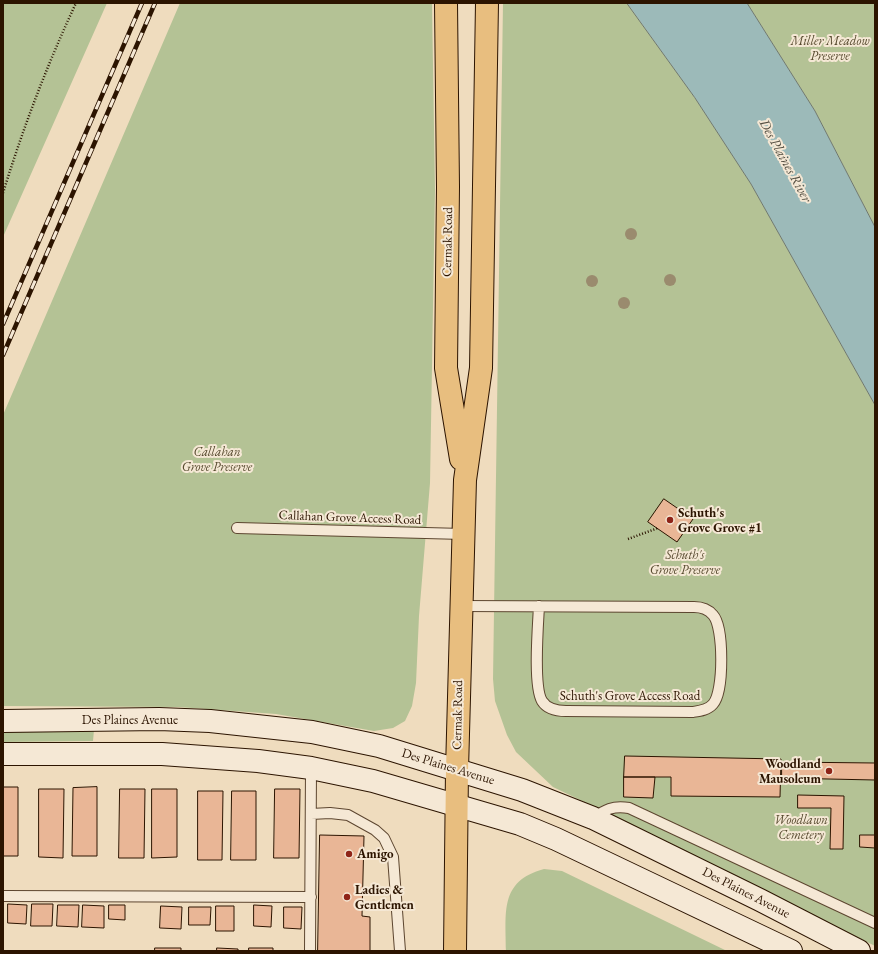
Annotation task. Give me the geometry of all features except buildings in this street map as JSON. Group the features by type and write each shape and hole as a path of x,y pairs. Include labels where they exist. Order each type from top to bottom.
{"main road":[{"name":"Cermak Road","path":"446,3 448,187 446,368 465,480"},
{"name":"Cermak Road","path":"455,951 457,770 465,480 481,368 487,3"},
{"name":"Des Plaines Avenue","path":"3,720 160,718 258,725 312,732 379,746 522,790 593,818 760,900 859,951"},
{"path":"3,754 162,754 258,761 311,768 373,781 520,824 556,839 791,951"}],"lane":[{"name":"Callahan Grove Access Road","path":"237,528 463,534"},
{"name":"Schuth's Grove Access Road","path":"461,606 539,606 694,607 708,610 714,615 720,631 720,687 718,697 708,709 693,712 566,711 549,707 542,702 537,684 539,606"},
{"path":"310,951 311,768"},
{"path":"593,818 609,808 618,806 629,808 875,923"},
{"path":"311,814 330,813 348,815 375,830 384,838 393,857 400,951"},
{"path":"3,896 311,897"}],"path":[{"path":"3,193 20,140 43,77 76,3"},
{"path":"628,539 658,528"}],"green space":[{"path":"3,3 107,3 3,237"},
{"name":"Callahan Grove Preserve","path":"180,3 432,3 435,190 430,483 419,616 416,683 412,706 405,721 393,728 374,731 276,714 178,707 3,706 3,415"},
{"name":"Schuth's Grove Preserve","path":"503,3 627,3 695,98 751,184 875,405 875,946 674,845 553,787 516,752 507,735 495,701 493,679"},
{"name":"Miller Meadow Preserve","path":"747,3 875,3 875,227 815,111"},
{"path":"94,730 93,741 3,742 3,731"},
{"path":"544,869 562,871 727,951 506,951 506,912 508,900 512,890 529,874"}],"water":[{"name":"Des Plaines River","path":"627,3 747,3 815,111 875,227 875,405 751,184 695,98"}],"railway":[{"path":"3,324 142,3"},
{"path":"3,355 155,3"}],"place":[{"name":"Schuth's Grove Grove #1","path":"670,520"},
{"name":"Woodland Mausoleum","path":"829,771"},
{"name":"Amigo","path":"349,854"},
{"name":"Ladies & Gentlemen","path":"347,897"}],"park label":[{"name":"Woodlawn Cemetery","path":"801,828"}]}
